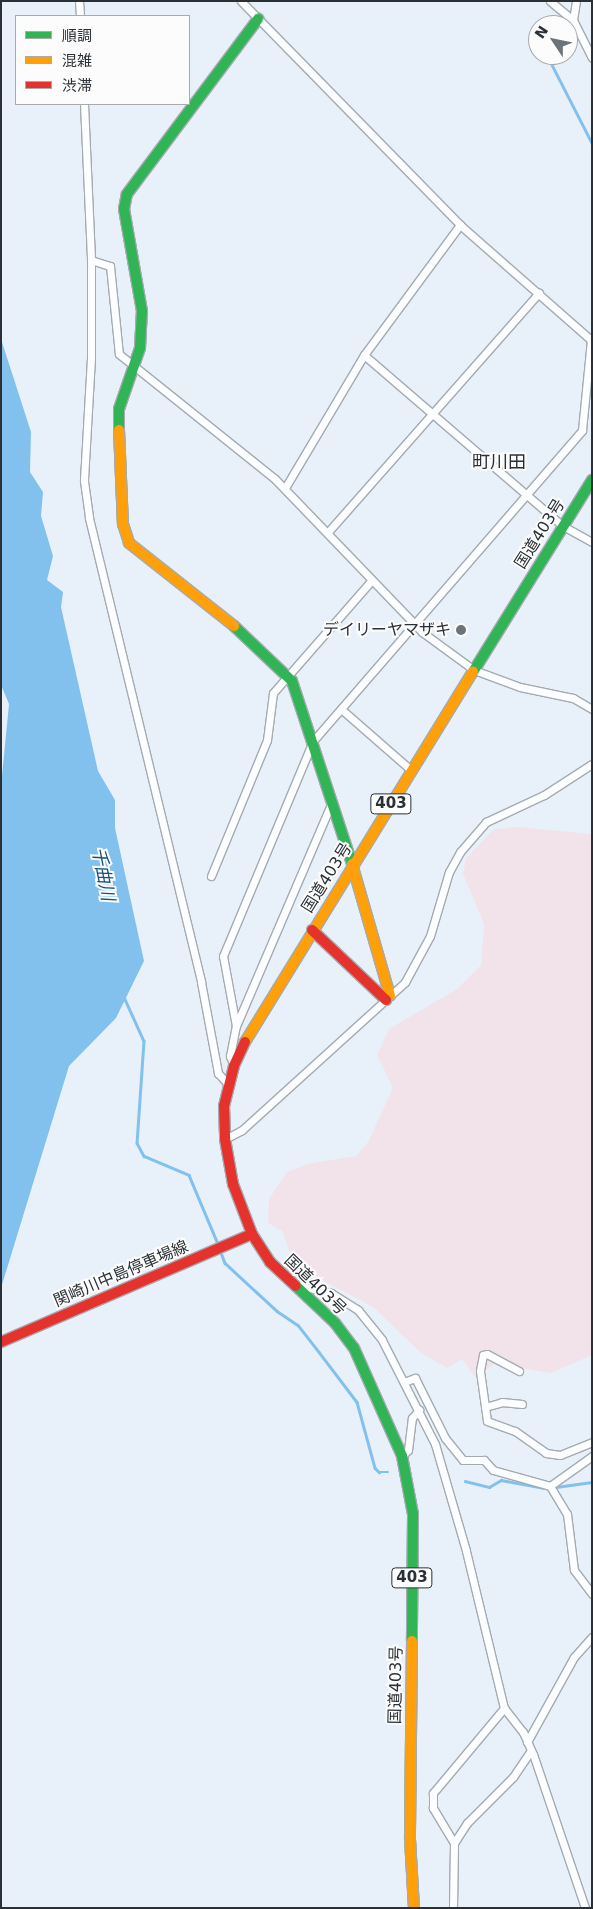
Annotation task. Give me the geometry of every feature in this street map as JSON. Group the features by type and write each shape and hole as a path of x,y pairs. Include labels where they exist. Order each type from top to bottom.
{"main road":[{"path":"258,19 128,194 124,209 142,311 140,348 119,409 118,464 123,524 129,543 229,620 287,674 313,741 353,864 388,998"},
{"name":"国道403号","path":"414,1908 410,1838 413,1514 402,1456 354,1348 335,1323 292,1285 270,1262 252,1234 233,1184 223,1117 228,1084 250,1029 592,480"},
{"path":"312,930 388,998"},
{"name":"関崎川中島停車場線","path":"1,1342 252,1234"}],"street":[{"path":"79,1 80,15"},
{"path":"236,1026 223,956 313,741 582,430 591,340 460,225 241,1"},
{"path":"550,1 567,15"},
{"path":"574,15 576,1"},
{"path":"578,30 592,58"},
{"path":"84,105 91,260 91,358 84,481 88,518 198,973 218,1072 228,1084"},
{"path":"285,488 364,355 460,225"},
{"path":"91,260 110,266 119,354 285,488 413,625 474,670 520,687 574,698 592,709"},
{"path":"328,532 538,293"},
{"path":"364,355 563,526 592,542"},
{"path":"211,876 267,740 272,692 372,580"},
{"path":"341,709 412,771"},
{"path":"225,1139 240,1132 388,998 417,966 430,936 449,872 460,852 486,822 544,795 592,764"},
{"path":"234,1066 230,1056 236,1026 332,802"},
{"path":"223,1117 230,1126 240,1132"},
{"path":"292,1285 331,1292 358,1310 382,1340 419,1410 444,1466 504,1708 531,1750 585,1908"},
{"path":"519,1371 487,1354 483,1355 480,1371 487,1421 515,1431 546,1453 560,1455 592,1442"},
{"path":"404,1382 415,1378 445,1438 463,1460 484,1460 493,1470 550,1486 567,1514 574,1570 592,1594"},
{"path":"485,1407 502,1402 522,1404"},
{"path":"402,1456 408,1450 412,1418 419,1410"},
{"path":"550,1486 592,1456"},
{"path":"527,1742 574,1657 592,1637"},
{"path":"453,1908 454,1843 432,1808 433,1793 504,1708"},
{"path":"454,1843 468,1823 513,1777 531,1750"}],"shaded area":[{"path":"518,827 592,834 592,1355 551,1373 495,1364 475,1377 462,1359 447,1368 421,1353 373,1307 320,1279 292,1259 282,1231 268,1223 269,1199 287,1172 307,1164 356,1156 368,1142 393,1088 377,1055 389,1029 457,989 481,965 484,924 463,874 466,858 494,829"}],"water":[{"name":"千曲川","path":"1,339 31,432 30,472 43,492 41,516 53,556 47,580 63,592 61,607 98,771 115,800 115,828 144,961 116,1018 69,1066 1,1288 1,786 9,704 1,685"}],"waterway":[{"path":"552,65 592,143"},
{"path":"124,997 144,1041 137,1143 144,1156 189,1175 218,1244"},
{"path":"220,1250 225,1263 277,1311 298,1325 357,1402 375,1468 379,1472 388,1472"},
{"path":"465,1481 489,1487 501,1480 544,1488"},
{"path":"556,1487 592,1482"}],"traffic: fast":[{"path":"119,430 119,409 140,348 142,311 124,209 127,194 258,19"},
{"path":"473,672 592,480"},
{"path":"234,626 292,681 352,864"},
{"path":"296,1286 335,1323 354,1348 402,1456 413,1514 412,1641"}],"traffic: slow":[{"path":"119,430 123,524 129,543 234,626"},
{"path":"245,1042 473,672"},
{"path":"352,864 390,996"},
{"path":"412,1641 410,1839 414,1908"}],"traffic: jam":[{"path":"312,930 386,1000"},
{"path":"245,1042 234,1066 224,1106 225,1139 233,1184 252,1234 270,1262 296,1286"},
{"path":"1,1342 252,1234"}],"place":[{"name":"デイリーヤマザキ","path":"461,630"}],"district":[{"name":"町川田","path":"499,462"}]}
